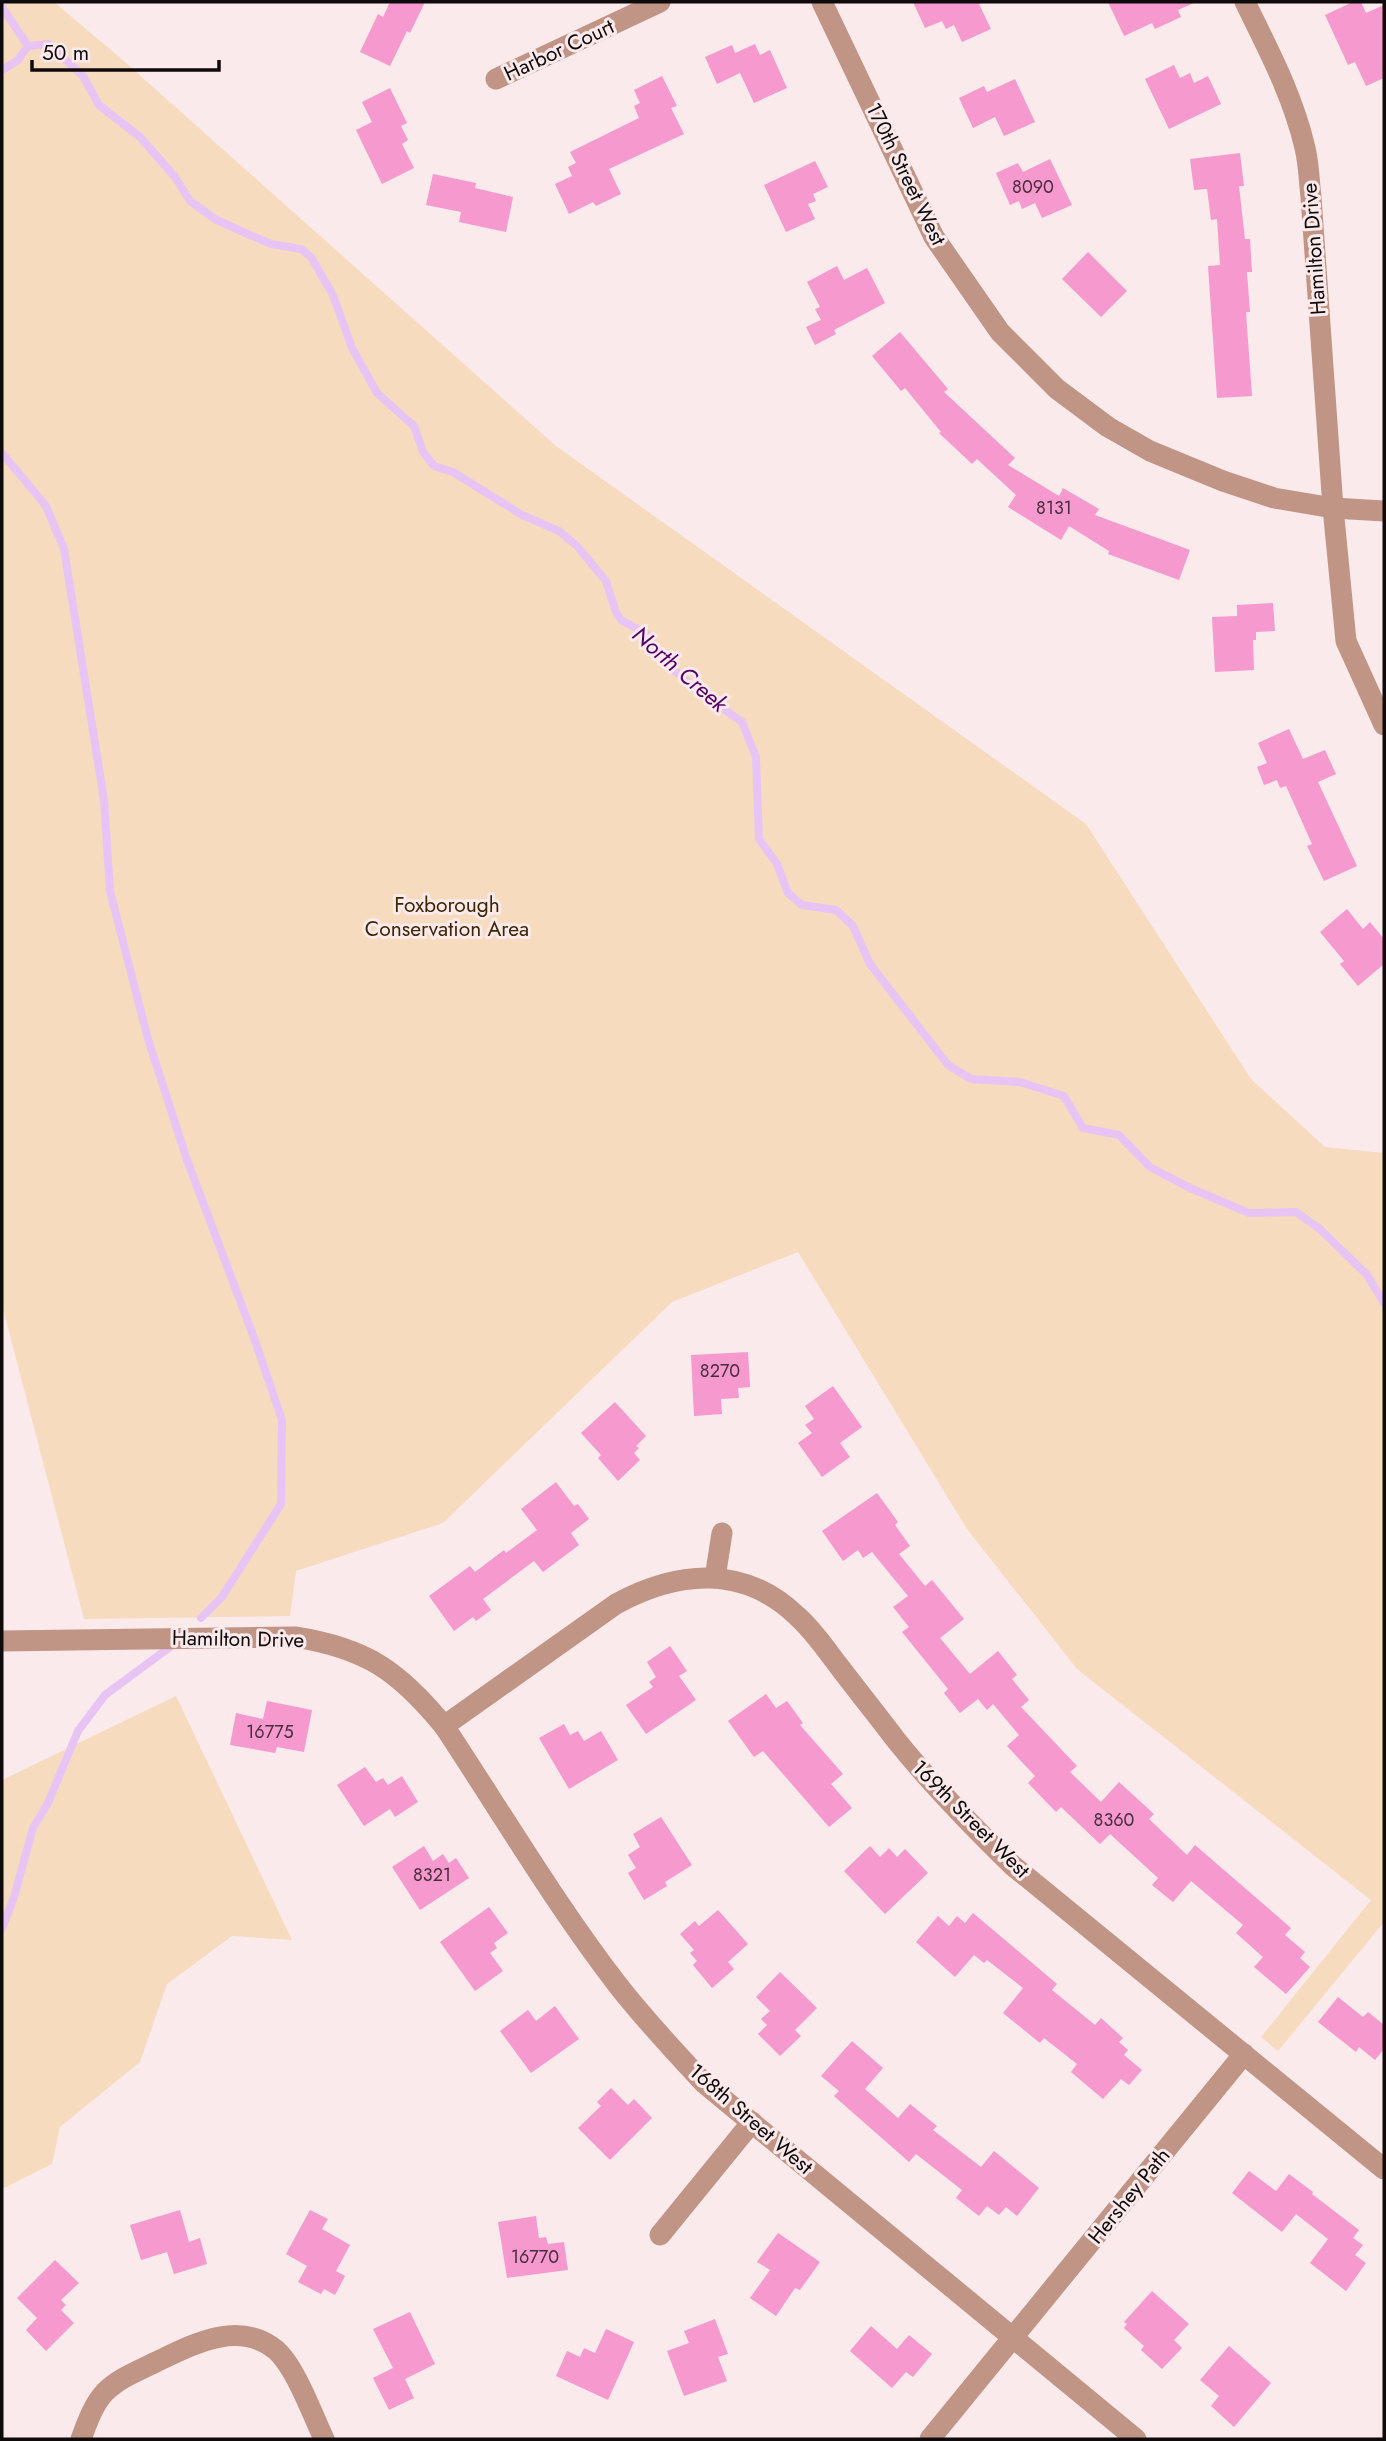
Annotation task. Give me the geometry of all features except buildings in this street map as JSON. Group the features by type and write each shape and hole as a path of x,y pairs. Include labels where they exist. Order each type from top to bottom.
{"street":[{"name":"Harbor Court","path":"496,79 660,2"},
{"name":"170th Street West","path":"822,2 934,237 1000,332 1057,389 1108,427 1150,451 1223,481 1274,498 1333,508 1384,511"},
{"name":"Hamilton Drive","path":"1245,2 1291,100 1306,150 1333,508 1346,641 1384,725"},
{"path":"715,1578 722,1533"},
{"name":"169th Street West","path":"444,1726 643,1589 669,1581 706,1577 732,1580 756,1587 797,1615 918,1768 1012,1865 1384,2169"},
{"name":"Hamilton Drive","path":"2,1641 275,1637 322,1642 365,1657 395,1674 421,1698 444,1726"},
{"name":"168th Street West","path":"444,1726 616,1983 649,2024 705,2084 1136,2439"},
{"name":"Hershey Path","path":"930,2439 1244,2054"},
{"path":"660,2235 752,2122"},
{"path":"81,2439 96,2405 118,2381 202,2340 228,2336 254,2339 276,2350 292,2371 324,2439"}],"green space":[{"name":"Foxborough Conservation Area","path":"2,2 54,2 556,446 1086,824 1251,1079 1325,1147 1384,1153 1384,1922 1278,2051 1261,2037 1371,1900 1077,1669 967,1529 798,1252 672,1302 443,1523 296,1571 290,1616 84,1619 2,1305"},
{"path":"176,1696 292,1940 232,1936 167,1984 140,2062 60,2127 52,2164 2,2189 2,1780"}],"waterway":[{"name":"North Creek","path":"2,7 28,46"},
{"name":"North Creek","path":"28,46 49,44 83,76 99,105 140,137 175,177 190,201 215,219 243,232 271,244 301,249 311,257 333,295 352,348 377,393 414,426 423,452 434,466 453,472 522,515 559,531 577,546 606,581 621,620 647,634 663,661 701,693 742,722 756,757 759,839 777,864 788,893 802,905 836,910 853,926 870,964 948,1065 971,1079 1020,1082 1064,1096 1083,1128 1119,1135 1150,1167 1190,1188 1249,1213 1296,1212 1320,1229 1367,1275 1384,1303"},
{"path":"2,70 18,60 28,46"},
{"path":"2,453 46,506 64,549 104,800 110,891 148,1039 187,1160 282,1420 281,1504 222,1597 201,1618"},
{"path":"2,1929 33,1828 48,1803 78,1731 105,1695 174,1644"}]}
